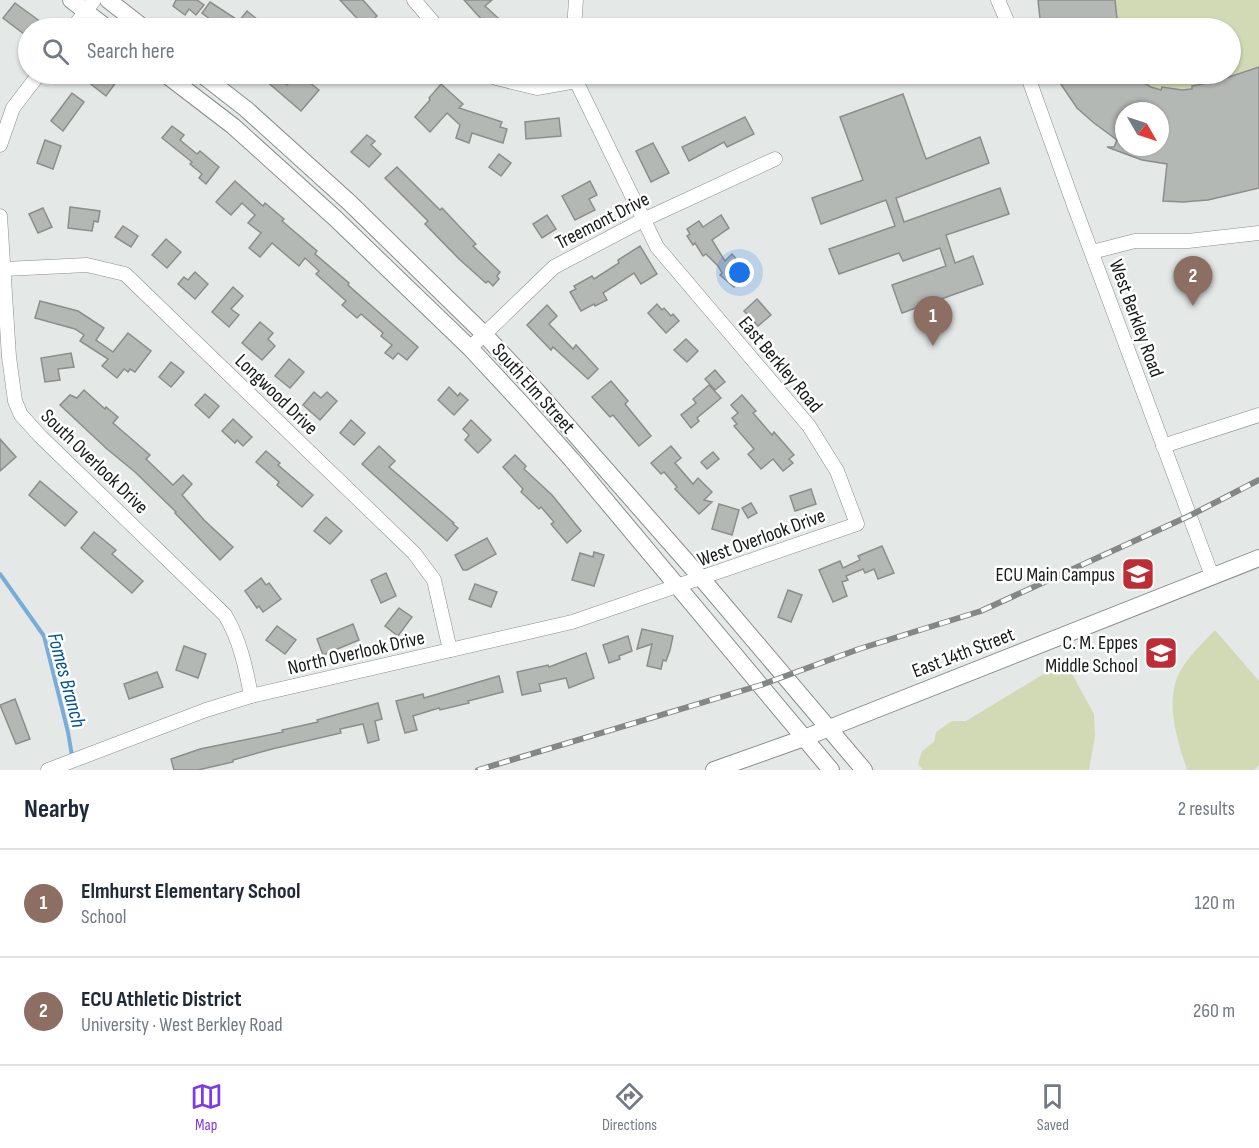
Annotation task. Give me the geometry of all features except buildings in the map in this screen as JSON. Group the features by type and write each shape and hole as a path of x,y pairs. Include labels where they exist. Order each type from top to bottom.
{"street":[{"path":"71,0 90,6 100,18"},
{"path":"108,0 131,18"},
{"path":"414,0 429,18"},
{"path":"575,18 576,0"},
{"path":"998,0 1006,18"},
{"path":"81,18 90,6"},
{"path":"0,145 13,108 31,84"},
{"name":"South Elm Street","path":"178,84 233,126 335,218 470,348 572,460 831,770"},
{"name":"South Elm Street","path":"214,84 350,203 484,334 702,579 864,770"},
{"path":"521,84 537,88 551,84"},
{"name":"East Berkley Road","path":"579,84 657,247 809,426 837,471 857,524"},
{"name":"West Berkley Road","path":"1031,84 1212,576"},
{"path":"233,126 246,110"},
{"name":"Treemont Drive","path":"470,348 554,267 643,220 775,159"},
{"path":"335,218 350,203"},
{"name":"South Overlook Drive","path":"0,216 5,269 4,357 21,416 225,615 233,628 240,648 251,696"},
{"path":"1092,252 1135,241 1207,240 1259,233"},
{"name":"Longwood Drive","path":"5,269 87,265 125,274 414,552 434,580 450,650"},
{"path":"1163,446 1259,415"},
{"path":"572,460 586,447"},
{"name":"West Overlook Drive","path":"678,587 857,524"},
{"name":"East 14th Street","path":"714,770 804,738 1259,558"},
{"name":"North Overlook Drive","path":"52,769 207,710 251,696 572,622 678,587"}],"green space":[{"path":"1038,0 1259,0 1259,188 1208,200 1163,201 1167,164 1130,156 1169,156 1169,102 1115,102 1115,139 1073,103 1060,84 1241,84 1241,18 1040,18"},
{"path":"1215,630 1259,681 1259,765 1254,770 1187,770 1180,748 1173,712 1177,678 1189,659"},
{"path":"1065,661 1094,714 1095,736 1089,770 923,770 918,764 922,751 934,742 936,732 952,721 966,721"}],"waterway":[{"name":"Fomes Branch","path":"0,574 44,636 72,756"}],"railway":[{"path":"478,770 761,685 859,649 981,611 1189,516 1259,480"}],"place":[{"name":"ECU Athletic District","path":"1193,306"},
{"name":"Elmhurst Elementary School","path":"933,346"},
{"name":"ECU Main Campus","path":"1138,574"},
{"name":"C. M. Eppes Middle School","path":"1161,653"}]}
